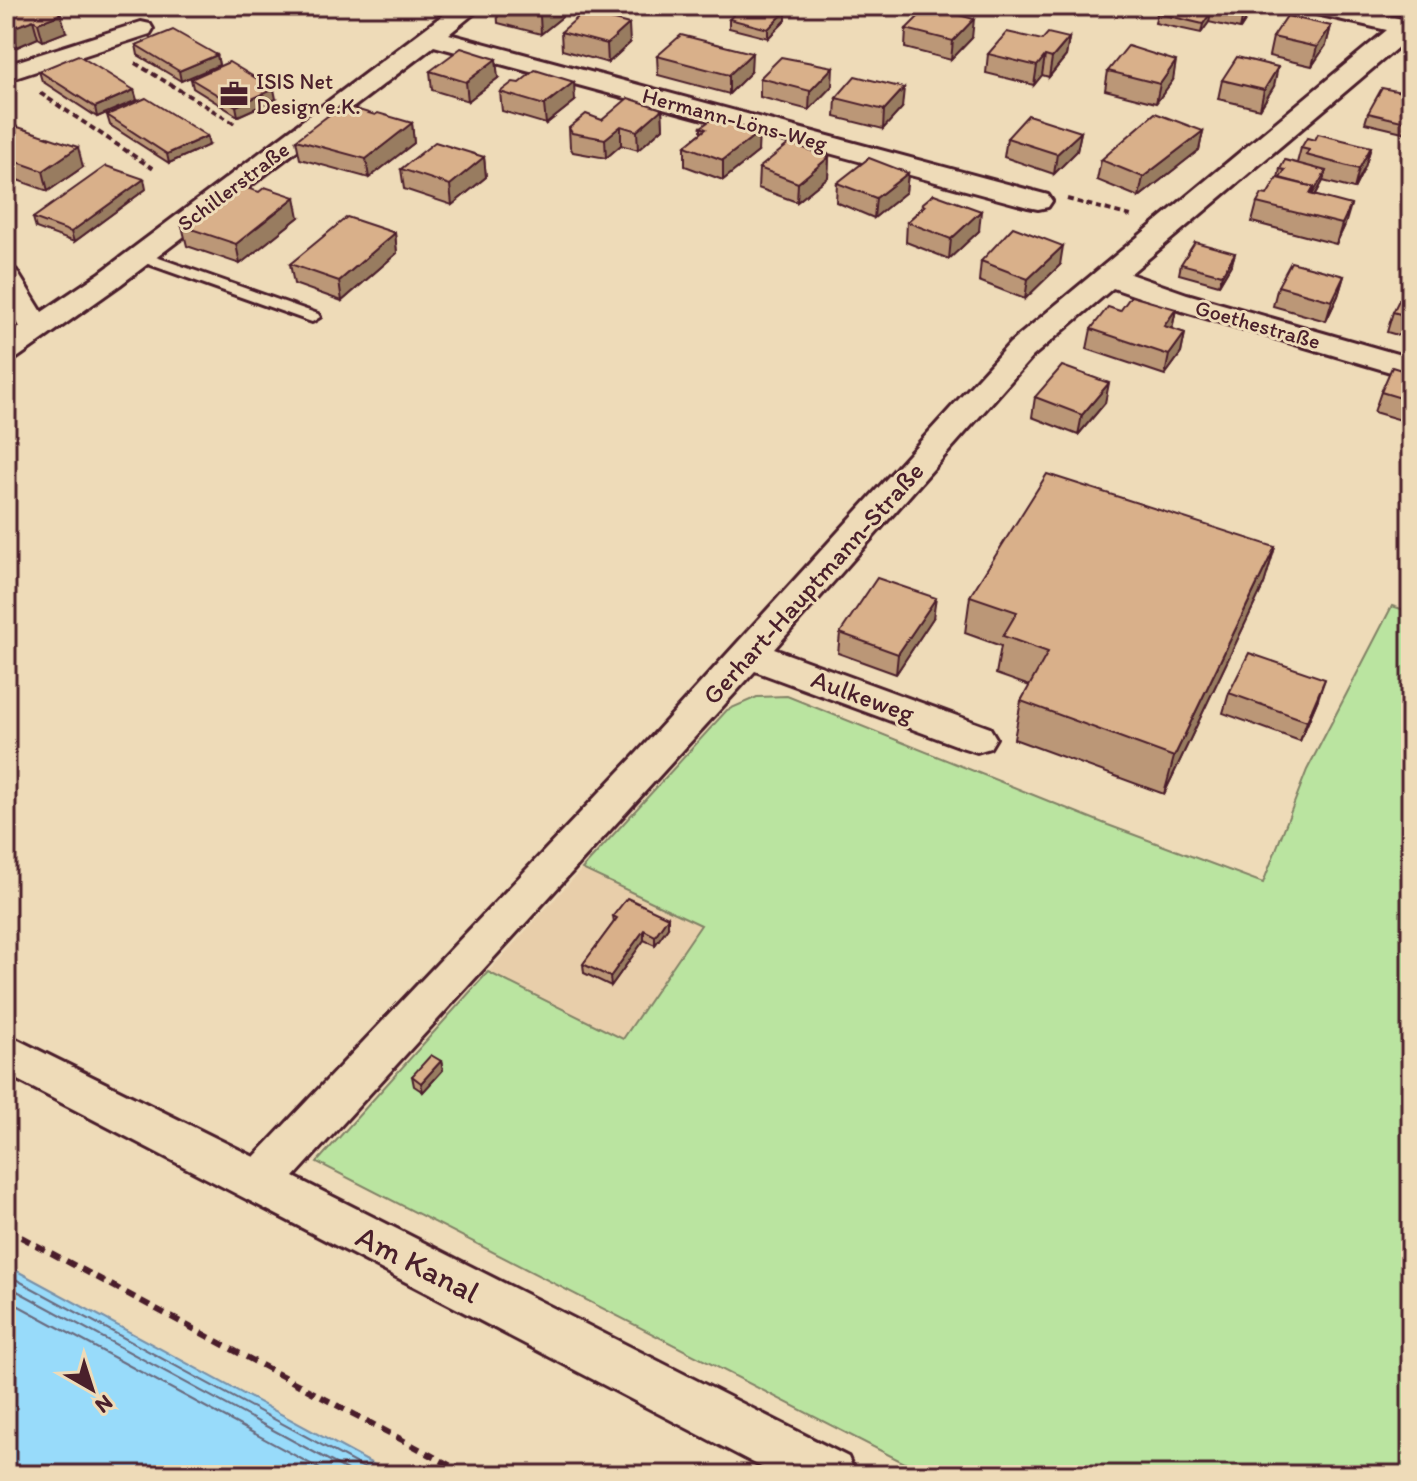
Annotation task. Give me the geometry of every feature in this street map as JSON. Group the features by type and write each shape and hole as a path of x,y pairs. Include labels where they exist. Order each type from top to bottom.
{"street":[{"name":"Schillerstraße","path":"36,329 110,279 471,6"},
{"path":"1312,6 1409,20"},
{"name":"Gerhart-Hauptmann-Straße","path":"260,1182 748,654 1021,350 1170,227 1409,20"},
{"path":"7,72 141,29"},
{"name":"Hermann-Löns-Weg","path":"431,37 1038,201"},
{"path":"6,276 36,329 6,351"},
{"name":"Goethestraße","path":"1107,276 1176,300 1411,368"},
{"name":"Aulkeweg","path":"748,654 977,738"},
{"name":"Am Kanal","path":"6,1053 830,1475"}],"lane":[{"path":"139,256 312,317"}],"path":[{"path":"100,42 235,124"},
{"path":"7,72 155,170"},
{"path":"1038,201 1074,199 1170,227"},
{"path":"6,1229 468,1475"}],"shaded area":[{"path":"582,869 701,925 623,1039 488,972"}],"green space":[{"path":"1392,606 1411,612 1411,1475 928,1475 317,1162 488,972 623,1039 701,925 582,869 727,710 757,697 787,696 1108,825 1263,883 1307,770"}],"water":[{"path":"6,1265 393,1475 6,1475"}],"building":[{"path":"6,6 49,6 61,14 12,28 6,24"},
{"path":"502,6 551,6 540,16"},
{"path":"743,6 776,6 786,11 768,29 729,19"},
{"path":"1162,6 1188,6 1211,12 1203,24 1157,13"},
{"path":"1225,6 1247,6 1244,10"},
{"path":"928,7 974,19 953,41 906,29"},
{"path":"584,12 629,24 607,44 561,32"},
{"path":"1287,16 1331,26 1317,47 1273,37"},
{"path":"173,30 217,55 179,71 136,45"},
{"path":"1007,32 1042,40 1048,33 1069,38 1052,58 1045,56 1037,66 988,54"},
{"path":"681,35 752,53 729,75 657,56"},
{"path":"1128,46 1176,61 1160,84 1108,71"},
{"path":"461,48 496,59 466,82 430,71"},
{"path":"78,55 134,90 95,107 39,71"},
{"path":"781,57 833,67 810,91 760,78"},
{"path":"1237,57 1278,67 1264,90 1222,80"},
{"path":"229,62 274,89 236,106 191,79"},
{"path":"535,70 574,82 544,105 500,92 513,82 519,83"},
{"path":"855,76 904,88 884,110 836,98"},
{"path":"1382,88 1411,94 1406,111 1411,112 1410,123 1368,113"},
{"path":"146,98 207,136 167,154 107,115"},
{"path":"628,98 662,109 637,131 621,126 605,139 572,133 569,128 586,114 602,120"},
{"path":"342,105 412,123 366,159 296,140"},
{"path":"1155,113 1203,131 1143,177 1101,160"},
{"path":"1028,115 1081,132 1057,154 1007,138"},
{"path":"715,117 759,132 723,160 685,146 706,129 701,127"},
{"path":"6,123 78,147 43,171 6,158"},
{"path":"1318,134 1371,147 1359,169 1306,155 1309,150 1301,148 1307,138 1315,140"},
{"path":"435,142 484,157 450,185 401,169"},
{"path":"790,143 829,157 798,183 759,168"},
{"path":"869,158 908,173 876,198 837,183"},
{"path":"1285,160 1326,171 1312,195 1314,187 1280,178 1285,170 1280,169"},
{"path":"106,166 144,179 71,232 33,218"},
{"path":"1277,178 1314,187 1310,194 1351,205 1342,224 1257,203 1262,194 1267,195"},
{"path":"237,185 259,192 265,187 295,197 236,244 182,226"},
{"path":"934,194 981,211 951,239 907,222"},
{"path":"347,217 395,233 339,281 290,264"},
{"path":"1013,227 1063,246 1028,279 981,261"},
{"path":"1195,242 1235,253 1222,275 1181,264"},
{"path":"1291,262 1344,276 1332,301 1278,286"},
{"path":"1131,296 1176,309 1164,326 1185,333 1169,355 1091,329 1108,307 1120,311"},
{"path":"1399,300 1411,303 1411,317 1393,312"},
{"path":"1062,366 1109,383 1082,415 1035,397"},
{"path":"1392,367 1411,373 1411,401 1381,392"},
{"path":"1047,474 1275,547 1174,757 1021,701 1048,652 1003,636 1017,612 970,596"},
{"path":"877,578 936,598 898,654 840,633"},
{"path":"1249,653 1325,679 1307,721 1229,693"},
{"path":"627,898 668,917 655,936 644,930 610,977 583,964 617,918 613,916"},
{"path":"431,1055 441,1061 421,1083 412,1076"}],"place":[{"name":"ISIS Net Design e.K.","path":"234,94"}]}
